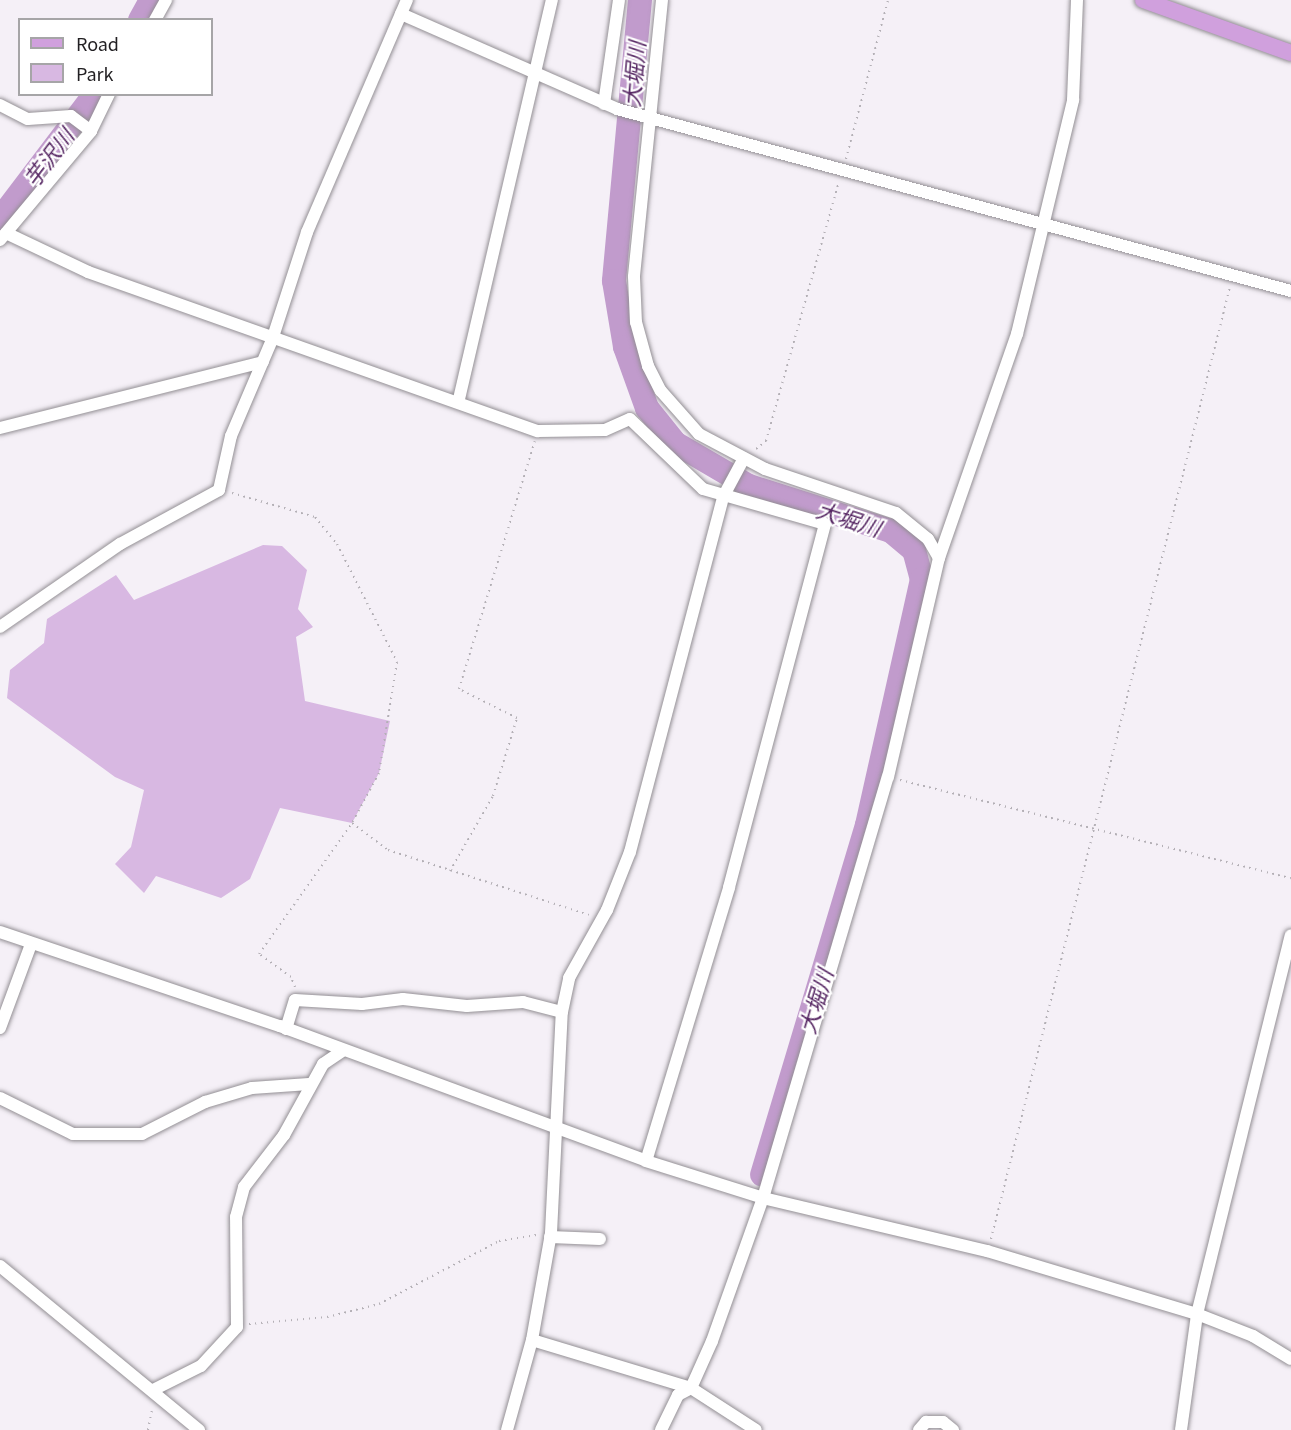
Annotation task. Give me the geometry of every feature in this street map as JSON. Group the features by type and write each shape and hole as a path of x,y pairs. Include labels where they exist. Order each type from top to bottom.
{"main road":[{"path":"1143,0 1291,53"}],"street":[{"path":"156,18 166,0"},
{"path":"0,627 120,544 219,490 231,436 272,340 307,232 407,0"},
{"path":"459,399 552,0"},
{"path":"604,104 619,0"},
{"path":"662,0 652,118 634,277 640,344 657,383 679,414 699,434 744,459 896,513 928,539 939,558"},
{"path":"661,1430 678,1395 691,1388 763,1198 888,777 939,558 1017,334 1073,100 1077,0"},
{"path":"400,14 617,109 1045,222 1291,291"},
{"path":"108,96 87,128 3,236 88,272 244,325 272,340 459,399 538,431 605,430 630,419 679,470 723,497 763,503 825,524 729,888 646,1161"},
{"path":"0,105 28,119 70,116 87,128"},
{"path":"0,428 263,362"},
{"path":"507,1430 532,1340 550,1235 562,1012 569,978 601,918 630,852 651,783 723,497 744,459"},
{"path":"0,932 286,1029 646,1161 763,1198 987,1251 1197,1314 1253,1336 1291,1359"},
{"path":"1181,1430 1197,1314 1291,935"},
{"path":"0,1028 31,944"},
{"path":"286,1029 295,1000 362,1004 404,999 467,1006 523,1002 562,1012"},
{"path":"155,1389 201,1366 237,1327 236,1217 244,1187 284,1135 309,1084 323,1064 344,1050"},
{"path":"0,1098 73,1134 142,1134 241,1092 309,1084"},
{"path":"550,1235 600,1239"},
{"path":"0,1266 106,1357 155,1389 199,1430"},
{"path":"532,1340 691,1388 740,1425 756,1430"},
{"path":"919,1430 926,1422 943,1422 953,1430"}],"path":[{"path":"744,459 766,441 888,0"},
{"path":"987,1251 1233,276"},
{"path":"450,871 493,796 517,718 459,689 538,431"},
{"path":"219,490 315,517 337,544 386,634 397,662 396,690 379,773 352,823 259,954 291,977 295,1000"},
{"path":"888,777 1291,878"},
{"path":"352,823 388,850 601,918"},
{"path":"237,1327 278,1318 327,1317 379,1304 499,1241 550,1235"},
{"path":"148,1430 155,1389"}],"green space":[{"path":"263,545 282,546 307,570 298,609 313,627 296,637 305,701 390,721 379,773 352,823 280,808 250,879 221,898 156,876 144,893 115,864 131,847 144,790 115,777 7,698 10,670 44,643 47,619 116,575 134,600"}],"waterway":[{"name":"芋沢川","path":"141,18 151,0"},
{"name":"大堀川","path":"640,0 614,281 625,347 647,408 675,443 749,486 891,531 914,550 922,579 867,825 762,1175"},
{"name":"芋沢川","path":"0,219 93,96"}]}
